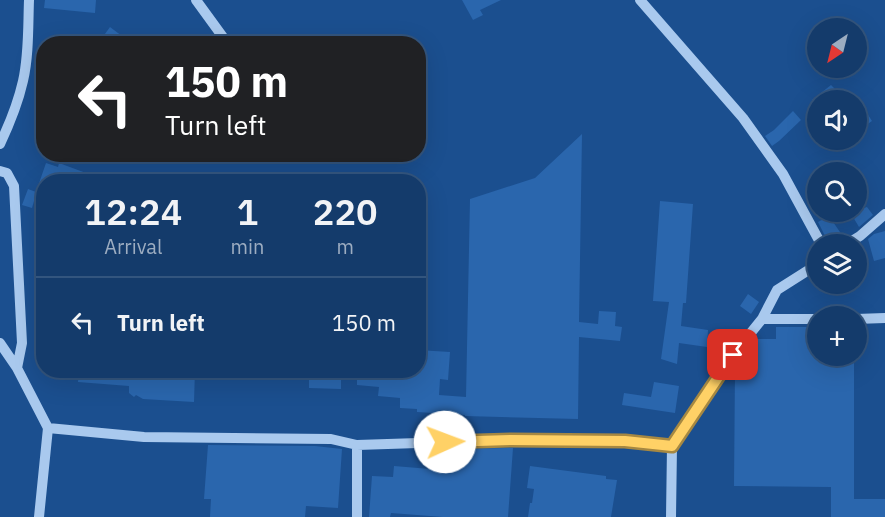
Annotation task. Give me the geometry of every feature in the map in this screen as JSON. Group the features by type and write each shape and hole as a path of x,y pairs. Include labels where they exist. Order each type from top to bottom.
{"street":[{"path":"0,144 24,79 29,0"},
{"path":"197,0 222,36"},
{"path":"640,0 743,118 783,174 816,234"},
{"path":"0,171 8,173 14,186 22,343 17,368"},
{"path":"862,234 885,214"},
{"path":"671,517 672,446 733,355 762,319 777,290 807,271"},
{"path":"867,319 885,318"},
{"path":"762,319 807,319"},
{"path":"0,343 17,368 48,428 39,517"},
{"path":"48,428 144,437 331,440 357,445 511,440 625,441 672,446"},
{"path":"357,445 357,517"}],"building":[{"path":"45,0 96,0 95,13 44,8"},
{"path":"462,0 501,0 480,10 483,15 473,20"},
{"path":"110,27 122,36 103,36"},
{"path":"831,85 836,90 825,90"},
{"path":"793,111 801,120 772,146 765,136"},
{"path":"867,113 872,121 867,124"},
{"path":"582,134 579,322 598,324 599,311 616,312 615,326 622,327 620,341 579,337 578,419 465,416 417,412 417,409 400,408 400,398 378,396 379,387 357,385 357,378 426,378 426,350 450,352 448,380 440,379 439,395 466,397 470,199 535,178"},
{"path":"46,163 58,167 59,163 86,173 86,174 42,174"},
{"path":"28,189 36,192 36,202 34,201 32,208 22,205"},
{"path":"660,201 693,204 686,303 683,303 681,326 708,330 707,347 679,343 677,364 661,359 669,302 653,301"},
{"path":"867,207 873,215 867,220"},
{"path":"818,222 833,222 841,234 824,234"},
{"path":"885,231 885,258 874,261 868,239 874,234"},
{"path":"748,294 759,302 751,314 740,306"},
{"path":"776,327 807,327 807,366 854,366 854,499 885,499 885,517 831,517 831,487 734,486 735,368 756,368 756,339 776,339"},
{"path":"78,378 195,378 194,402 143,399 129,393 129,386 78,382"},
{"path":"309,378 341,378 341,389 309,388"},
{"path":"654,382 679,386 675,413 622,405 624,393 651,397"},
{"path":"208,445 315,446 342,449 338,508 306,506 305,517 210,517 211,499 204,499"},
{"path":"513,448 508,517 443,517 391,513 390,517 369,517 372,476 393,477 394,466 454,471 455,449"},
{"path":"530,466 606,476 606,479 617,480 611,517 528,517 534,489 527,488"}],"route":[{"path":"445,442 625,441 672,446 733,355"}]}
